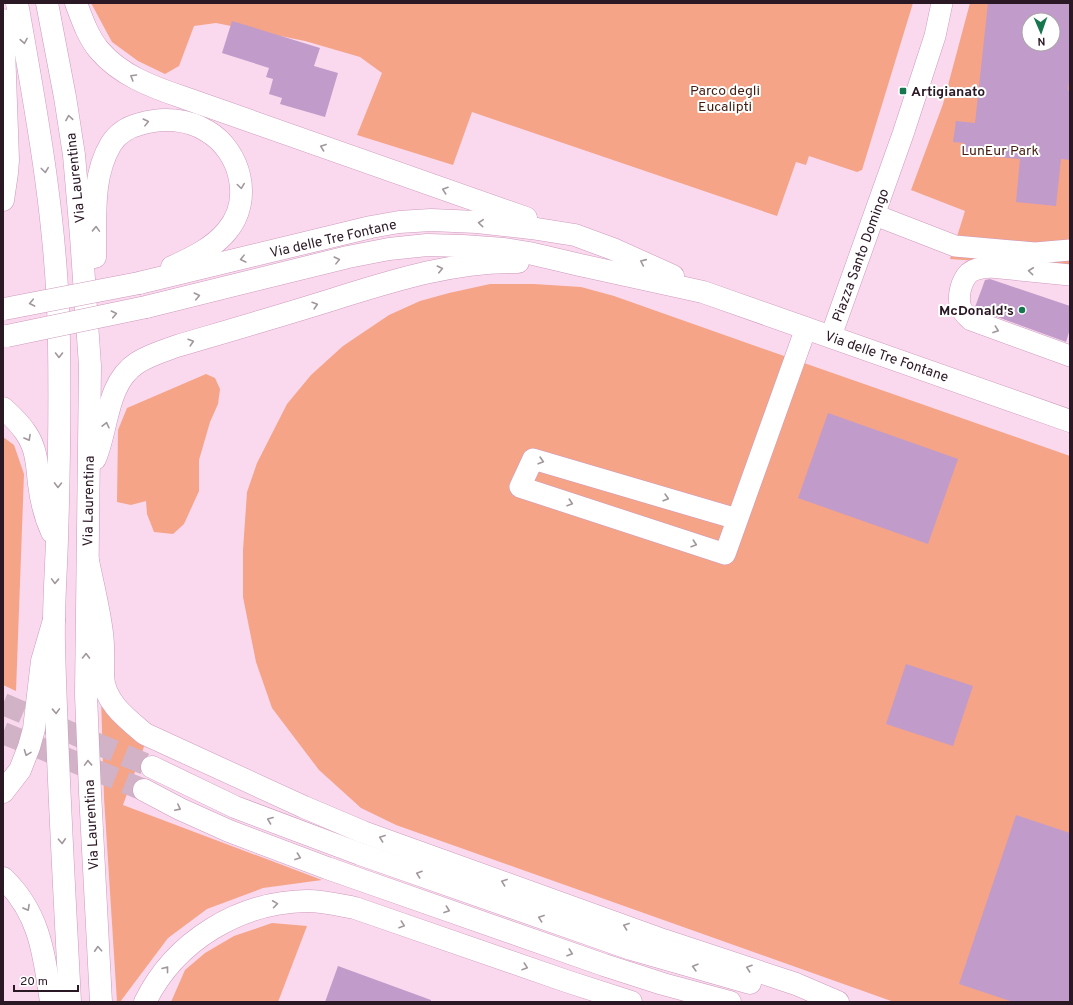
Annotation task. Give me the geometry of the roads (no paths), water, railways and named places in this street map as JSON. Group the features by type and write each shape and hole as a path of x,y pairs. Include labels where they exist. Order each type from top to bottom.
{"main road":[{"name":"Via Laurentina","path":"17,3 42,150 56,268 59,341 59,457 54,620 59,776 70,1002"},
{"name":"Via Laurentina","path":"47,3 65,97 74,155 90,366 86,660 87,737 101,1002"},
{"path":"76,3 85,25 100,50 124,71 148,85 575,235"},
{"path":"3,20 7,173 3,200"},
{"path":"90,366 96,229 96,193 98,177 103,160 112,144 121,133 137,125 156,120 166,120 184,122 200,127 208,131 220,141 234,162 242,186 240,209 228,230 211,246 188,260 139,283"},
{"name":"Via delle Tre Fontane","path":"3,309 139,283 268,253 341,234 404,222 431,220 477,222 575,235 645,263 703,292 1070,421"},
{"name":"Via delle Tre Fontane","path":"5,336 146,307 354,256 409,246 446,245 498,248 529,253 580,266 703,292"},
{"path":"88,475 103,437 112,397 119,383 131,367 142,359 177,346 385,283 446,268 481,263 504,262 580,266"},
{"path":"3,408 19,424 27,434 31,443 37,463 39,488 45,515 57,542"},
{"path":"88,561 103,640 104,685 115,707 126,719 145,734 304,807 358,830 663,940 796,984 838,1002"},
{"path":"3,792 20,770 29,747 34,729 42,662 54,620"},
{"path":"152,767 235,807 373,859 631,949 813,1002"},
{"path":"144,790 180,809 229,831 327,868 604,965 662,984 730,1002"},
{"path":"3,878 20,897 34,923 44,955 51,1002"},
{"path":"145,1002 162,975 177,957 191,944 216,926 258,908 306,901 332,903 355,908 526,968 631,1002"}],"street":[{"name":"Piazza Santo Domingo","path":"831,336 890,174 922,79 942,3"},
{"path":"875,215 955,246 1035,253 1070,250"},
{"path":"1070,275 990,267 980,268 970,272 963,281 960,293 961,308 965,315 971,320 1070,356"},
{"path":"737,519 533,459 520,487 725,554 806,328"}],"tunnel":[{"path":"3,704 152,767"},
{"path":"3,733 144,790"}],"place":[{"name":"Artigianato","path":"903,91"},
{"name":"McDonald's","path":"1022,310"}],"park label":[{"name":"Parco degli Eucalipti","path":"725,98"},
{"name":"LunEur Park","path":"1000,150"}]}
